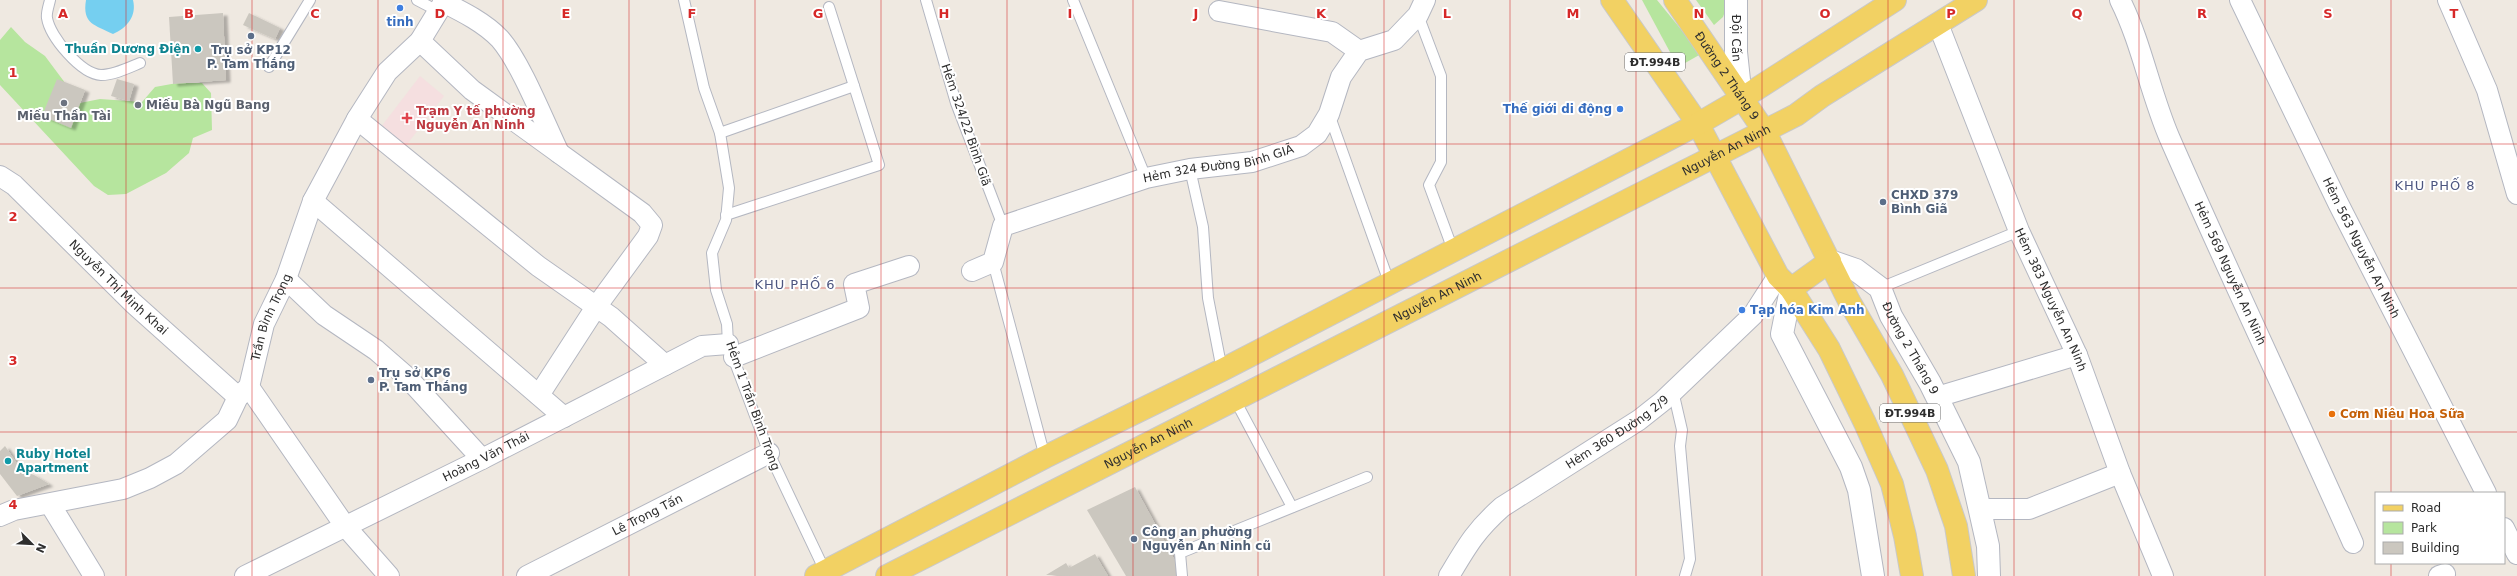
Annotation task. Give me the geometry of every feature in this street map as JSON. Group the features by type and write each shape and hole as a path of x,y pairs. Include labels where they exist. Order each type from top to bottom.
{"main road":[{"name":"ĐT.994B","path":"1612,0 1698,124 1784,282 1829,348 1892,484 1905,536 1912,576"},
{"name":"Đường 2 Tháng 9","path":"1675,0 1741,99 1765,132 1849,301 1892,375 1936,470 1956,526 1964,576"},
{"name":"Đội Cấn","path":"1736,0 1736,52 1741,99"},
{"path":"821,574 1045,457 1222,370 1698,124 1741,99 1895,0"},
{"name":"Nguyễn An Ninh","path":"887,576 1234,398 1765,132 1796,115 1822,96 1976,0"},
{"path":"1830,261 1784,282 1782,334 1851,467 1859,490 1873,576"},
{"name":"Đường 2 Tháng 9","path":"1830,261 1856,270 1880,288 1891,316 1937,398 1969,462 1981,509 1988,546 1989,576"}],"street":[{"name":"Hẻm 569 Nguyễn An Ninh","path":"2120,0 2132,25 2157,111 2221,258 2293,409 2353,543"},
{"name":"Hẻm 563 Nguyễn An Ninh","path":"2240,0 2338,203 2485,492"},
{"path":"2448,0 2487,90 2517,194"},
{"name":"Trần Bình Trọng","path":"0,516 14,510 124,489 150,478 176,464 227,420 243,392 264,324 286,279 313,201 357,119 387,72 420,41 442,5"},
{"path":"442,5 482,24 500,39 514,61 561,156"},
{"path":"1219,11 1332,32 1359,51 1394,40 1421,7"},
{"name":"Hẻm 383 Nguyễn An Ninh","path":"1938,24 2019,231 2076,355 2120,473 2163,576"},
{"path":"420,41 472,90 561,156 642,213 652,225 648,236 596,306 539,395"},
{"name":"Hẻm 324 Đường Binh GIÃ","path":"1002,226 1146,178 1190,169 1252,162 1301,146 1317,134 1329,114 1342,77 1359,51"},
{"path":"357,119 538,266 596,306 665,365"},
{"name":"Nguyễn Thị Minh Khai","path":"0,176 14,185 133,303 243,392 345,526 389,576"},
{"path":"313,201 564,417"},
{"path":"972,271 993,262 1002,226"},
{"name":"Hoàng Văn Thái","path":"245,576 482,459 702,346 731,350 860,308 854,284 909,266"},
{"path":"286,279 324,315 376,350 408,376 482,459"},
{"name":"Hẻm 360 Đường 2/9","path":"1449,576 1472,536 1502,507 1639,420 1673,391 1753,315 1784,282"},
{"path":"1937,398 2076,355"},
{"name":"Lê Trọng Tấn","path":"527,576 769,454"},
{"path":"1981,509 2028,510 2120,473"},
{"path":"50,504 94,576"},
{"path":"2505,530 2517,554"}],"lane":[{"path":"50,0 47,18 57,40 83,67 100,75 122,71 140,63"},
{"path":"269,66 310,0"},
{"path":"417,0 442,5"},
{"name":"Hẻm 1 Trần Bình Trọng","path":"684,0 704,88 720,133 729,188 726,214 712,253 716,290 727,324 731,350 769,454 821,574"},
{"name":"Hẻm 324/22 Bình Giã","path":"926,0 956,103 1002,226"},
{"path":"1073,0 1146,178"},
{"path":"726,214 879,165 829,7"},
{"path":"1421,7 1441,76 1442,162 1430,185 1453,250"},
{"path":"720,133 854,86"},
{"path":"1329,114 1390,282"},
{"path":"1190,169 1204,227 1208,298 1222,370"},
{"path":"1880,288 2019,231"},
{"path":"993,262 1045,457"},
{"path":"1673,391 1682,430 1680,446 1690,559 1685,576"},
{"path":"1234,398 1292,507"},
{"path":"1182,576 1180,553 1367,477"}],"shaded area":[{"name":"Trạm Y tế phường Nguyễn An Ninh","path":"420,76 444,96 395,160 371,140"}],"green space":[{"path":"1642,0 1657,0 1701,54 1678,67"},
{"path":"1696,0 1729,0 1723,17 1714,25"},
{"path":"11,27 25,42 45,56 80,103 100,99 142,102 155,87 177,83 202,83 211,93 212,130 193,138 189,153 166,173 126,194 108,195 94,186 0,85 0,40"}],"water":[{"path":"86,0 133,0 134,11 127,25 113,34 91,23 86,14"}],"building":[{"name":"Thuần Dương Điện","path":"223,13 226,80 173,84 169,17"},
{"path":"249,13 280,28 275,39 243,25"},
{"name":"Miếu Thần Tài","path":"57,79 85,90 71,128 42,116"},
{"path":"117,79 134,84 129,101 111,96"},
{"name":"Ruby Hotel Apartment","path":"5,446 22,471 34,475 49,484 17,496 0,474 0,451"},
{"name":"Công an phường Nguyễn An Ninh cũ","path":"1135,487 1179,568 1180,576 1126,576 1087,510"},
{"path":"1095,554 1108,576 1046,575 1066,563 1069,568"}],"place":[{"name":"tinh","path":"400,8"},
{"name":"Trụ sở KP12 P. Tam Thắng","path":"251,36"},
{"name":"Thuần Dương Điện","path":"198,49"},
{"name":"Miếu Thần Tài","path":"64,103"},
{"name":"Miếu Bà Ngũ Bang","path":"138,105"},
{"name":"Thế giới di động","path":"1620,109"},
{"name":"Trạm Y tế phường Nguyễn An Ninh","path":"407,118"},
{"name":"CHXD 379 Bình Giã","path":"1883,202"},
{"name":"Tạp hóa Kim Anh","path":"1742,310"},
{"name":"Trụ sở KP6 P. Tam Thắng","path":"371,380"},
{"name":"Cơm Niêu Hoa Sữa","path":"2332,414"},
{"name":"Ruby Hotel Apartment","path":"8,461"},
{"name":"Công an phường Nguyễn An Ninh cũ","path":"1134,539"}],"district":[{"name":"KHU PHỐ 8","path":"2435,185"},
{"name":"KHU PHỐ 6","path":"795,284"}]}
